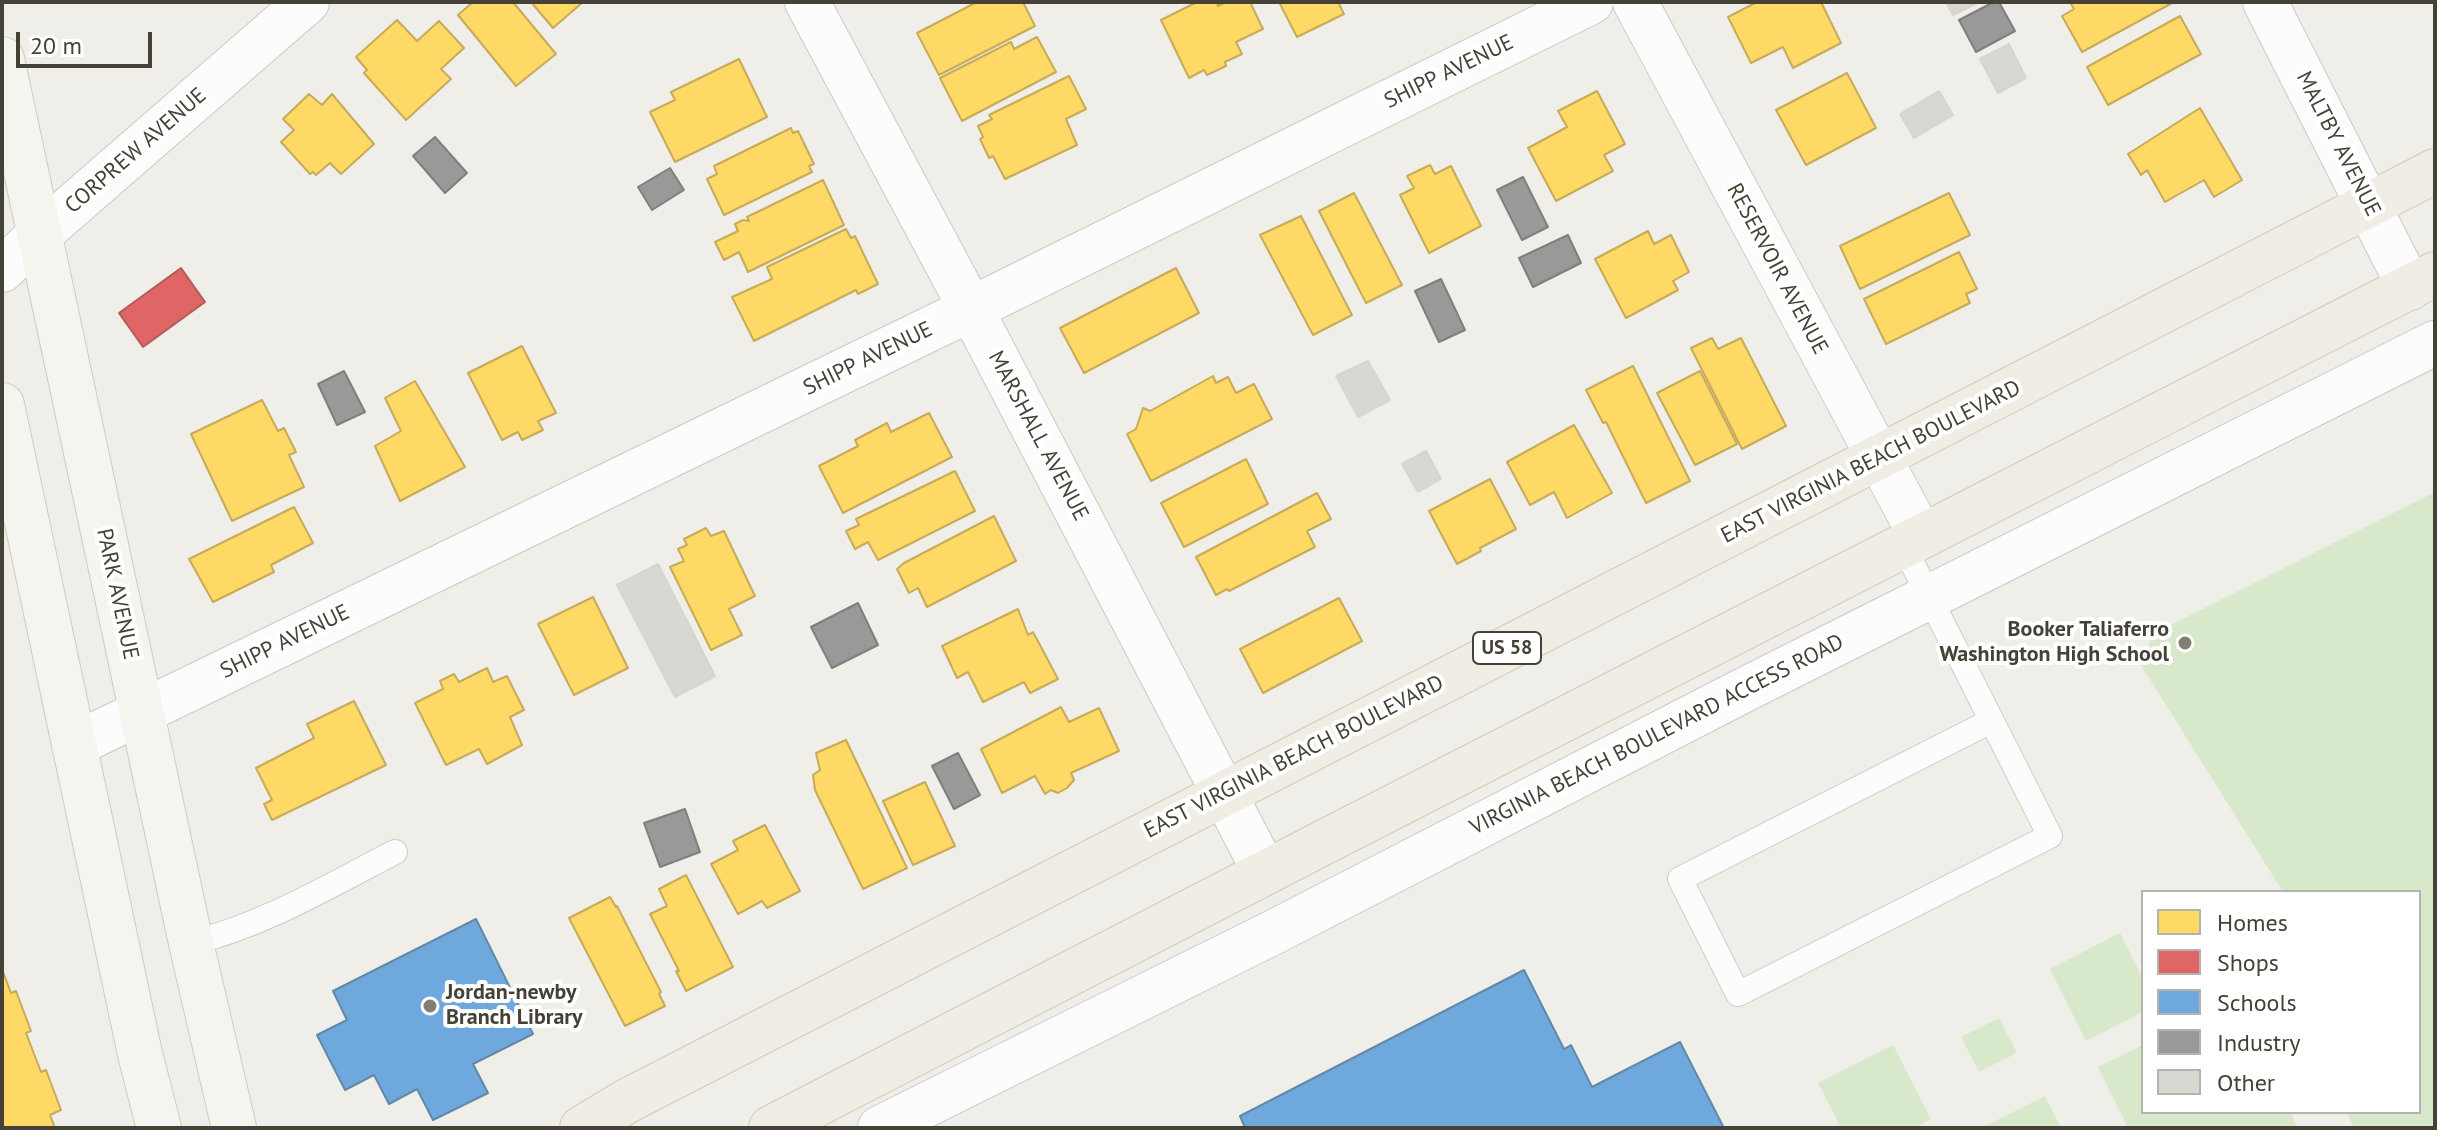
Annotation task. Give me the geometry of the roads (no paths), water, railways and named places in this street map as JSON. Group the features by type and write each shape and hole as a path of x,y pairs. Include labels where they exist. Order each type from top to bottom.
{"main road":[{"name":"PARK AVENUE","path":"2,59 191,943 234,1128"},
{"name":"EAST VIRGINIA BEACH BOULEVARD","path":"582,1128 627,1101 2435,171"},
{"path":"771,1128 2422,281"},
{"path":"2,405 7,455 159,1128"}],"street":[{"name":"CORPREW AVENUE","path":"2,270 307,2"},
{"name":"MARSHALL AVENUE","path":"807,2 1265,872"},
{"name":"SHIPP AVENUE","path":"74,745 971,309 1591,2"},
{"name":"RESERVOIR AVENUE","path":"1635,2 1878,458 1912,541"},
{"name":"MALTBY AVENUE","path":"2265,2 2369,205 2422,281"},
{"name":"VIRGINIA BEACH BOULEVARD ACCESS ROAD","path":"880,1128 1262,938 1928,597 2435,343"}],"lane":[{"path":"1912,541 1928,597 2050,836 1738,994 1680,879 1991,721"},
{"path":"191,943 269,917 395,852"}],"place":[{"name":"Booker Taliaferro Washington High School","path":"2185,643"},
{"name":"Jordan-newby Branch Library","path":"430,1006"}]}
